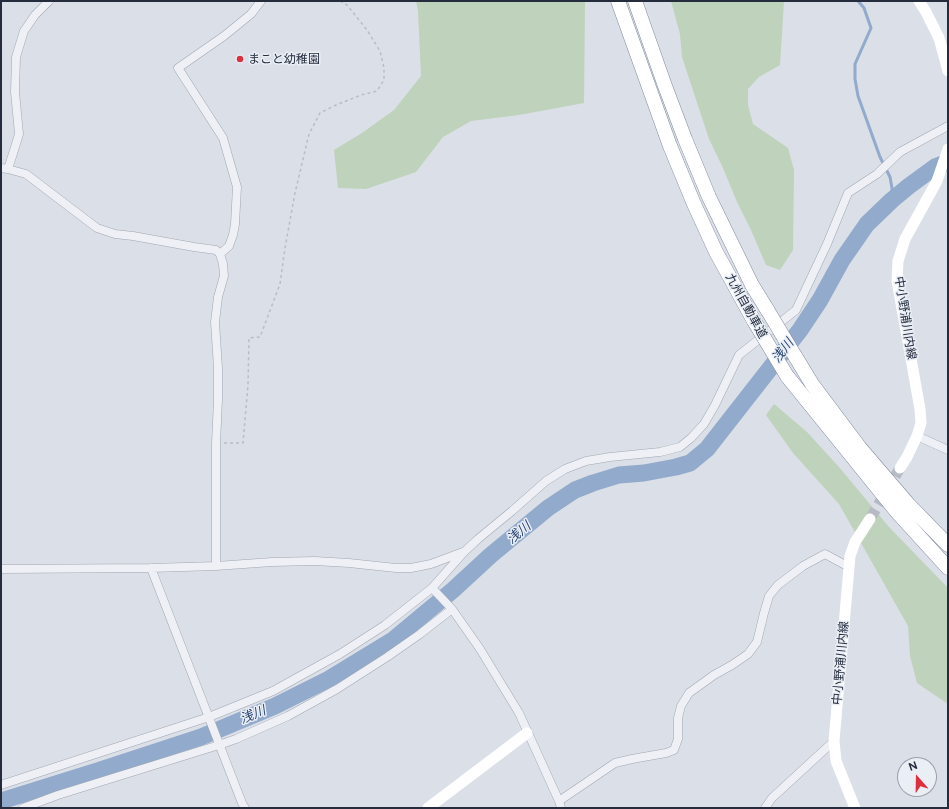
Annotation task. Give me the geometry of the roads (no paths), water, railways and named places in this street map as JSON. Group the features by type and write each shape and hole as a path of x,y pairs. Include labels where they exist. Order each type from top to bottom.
{"highway":[{"name":"九州自動車道","path":"618,1 670,146 694,204 716,252 754,321 787,376 897,512 948,568"},
{"name":"九州自動車道","path":"635,1 685,139 709,197 749,278 812,384 860,448 909,505 948,545"}],"main road":[{"path":"918,1 926,12 939,38 948,71"},
{"name":"中小野浦川内線","path":"900,468 917,436 921,423 920,409 897,281 898,261 905,239 937,181 948,149"},
{"name":"中小野浦川内線","path":"854,808 836,761 834,741 850,556 855,542 870,519"},
{"path":"428,808 527,733"}],"street":[{"path":"49,1 24,31 16,57 15,92 19,134 16,144 4,168 26,174 97,228 114,234 216,250 220,254 223,264 224,276 218,297 215,322 218,368 216,443 216,566"},
{"path":"220,254 229,246 233,235 237,186 223,138 178,68 224,36 251,14 261,1"},
{"path":"1,785 210,720 274,691 340,654 385,625 434,590 464,552 546,482 565,469 586,461 660,452 680,447 704,424 715,405 739,355 796,310 827,244 848,193 877,174 900,152 948,126"},
{"path":"917,436 948,450"},
{"path":"1,569 151,568 315,561 411,568 431,564 464,552"},
{"path":"434,590 450,608 480,649 519,713 560,804 616,763 674,750 678,739 678,718 681,706 689,693 714,675 748,654 757,642 769,596 778,585 803,566 825,554 849,567"},
{"path":"151,568 245,808"},
{"path":"23,808 58,795 219,743 236,739 288,716 337,689 388,657 420,634 450,608"},
{"path":"765,808 772,798 834,741"}],"waterway":[{"path":"858,1 864,8 871,28 855,64 855,79 858,96 880,157 890,177 892,200"},
{"name":"浅川","path":"1,801 201,737 275,706 329,679 393,640 548,508 575,490 619,475 644,473 690,463 707,449 800,330 820,300 842,260 867,224 909,186 935,167 948,162"}],"tunnel":[{"path":"870,519 900,468"}],"place":[{"name":"まこと幼稚園","path":"240,59"}]}
